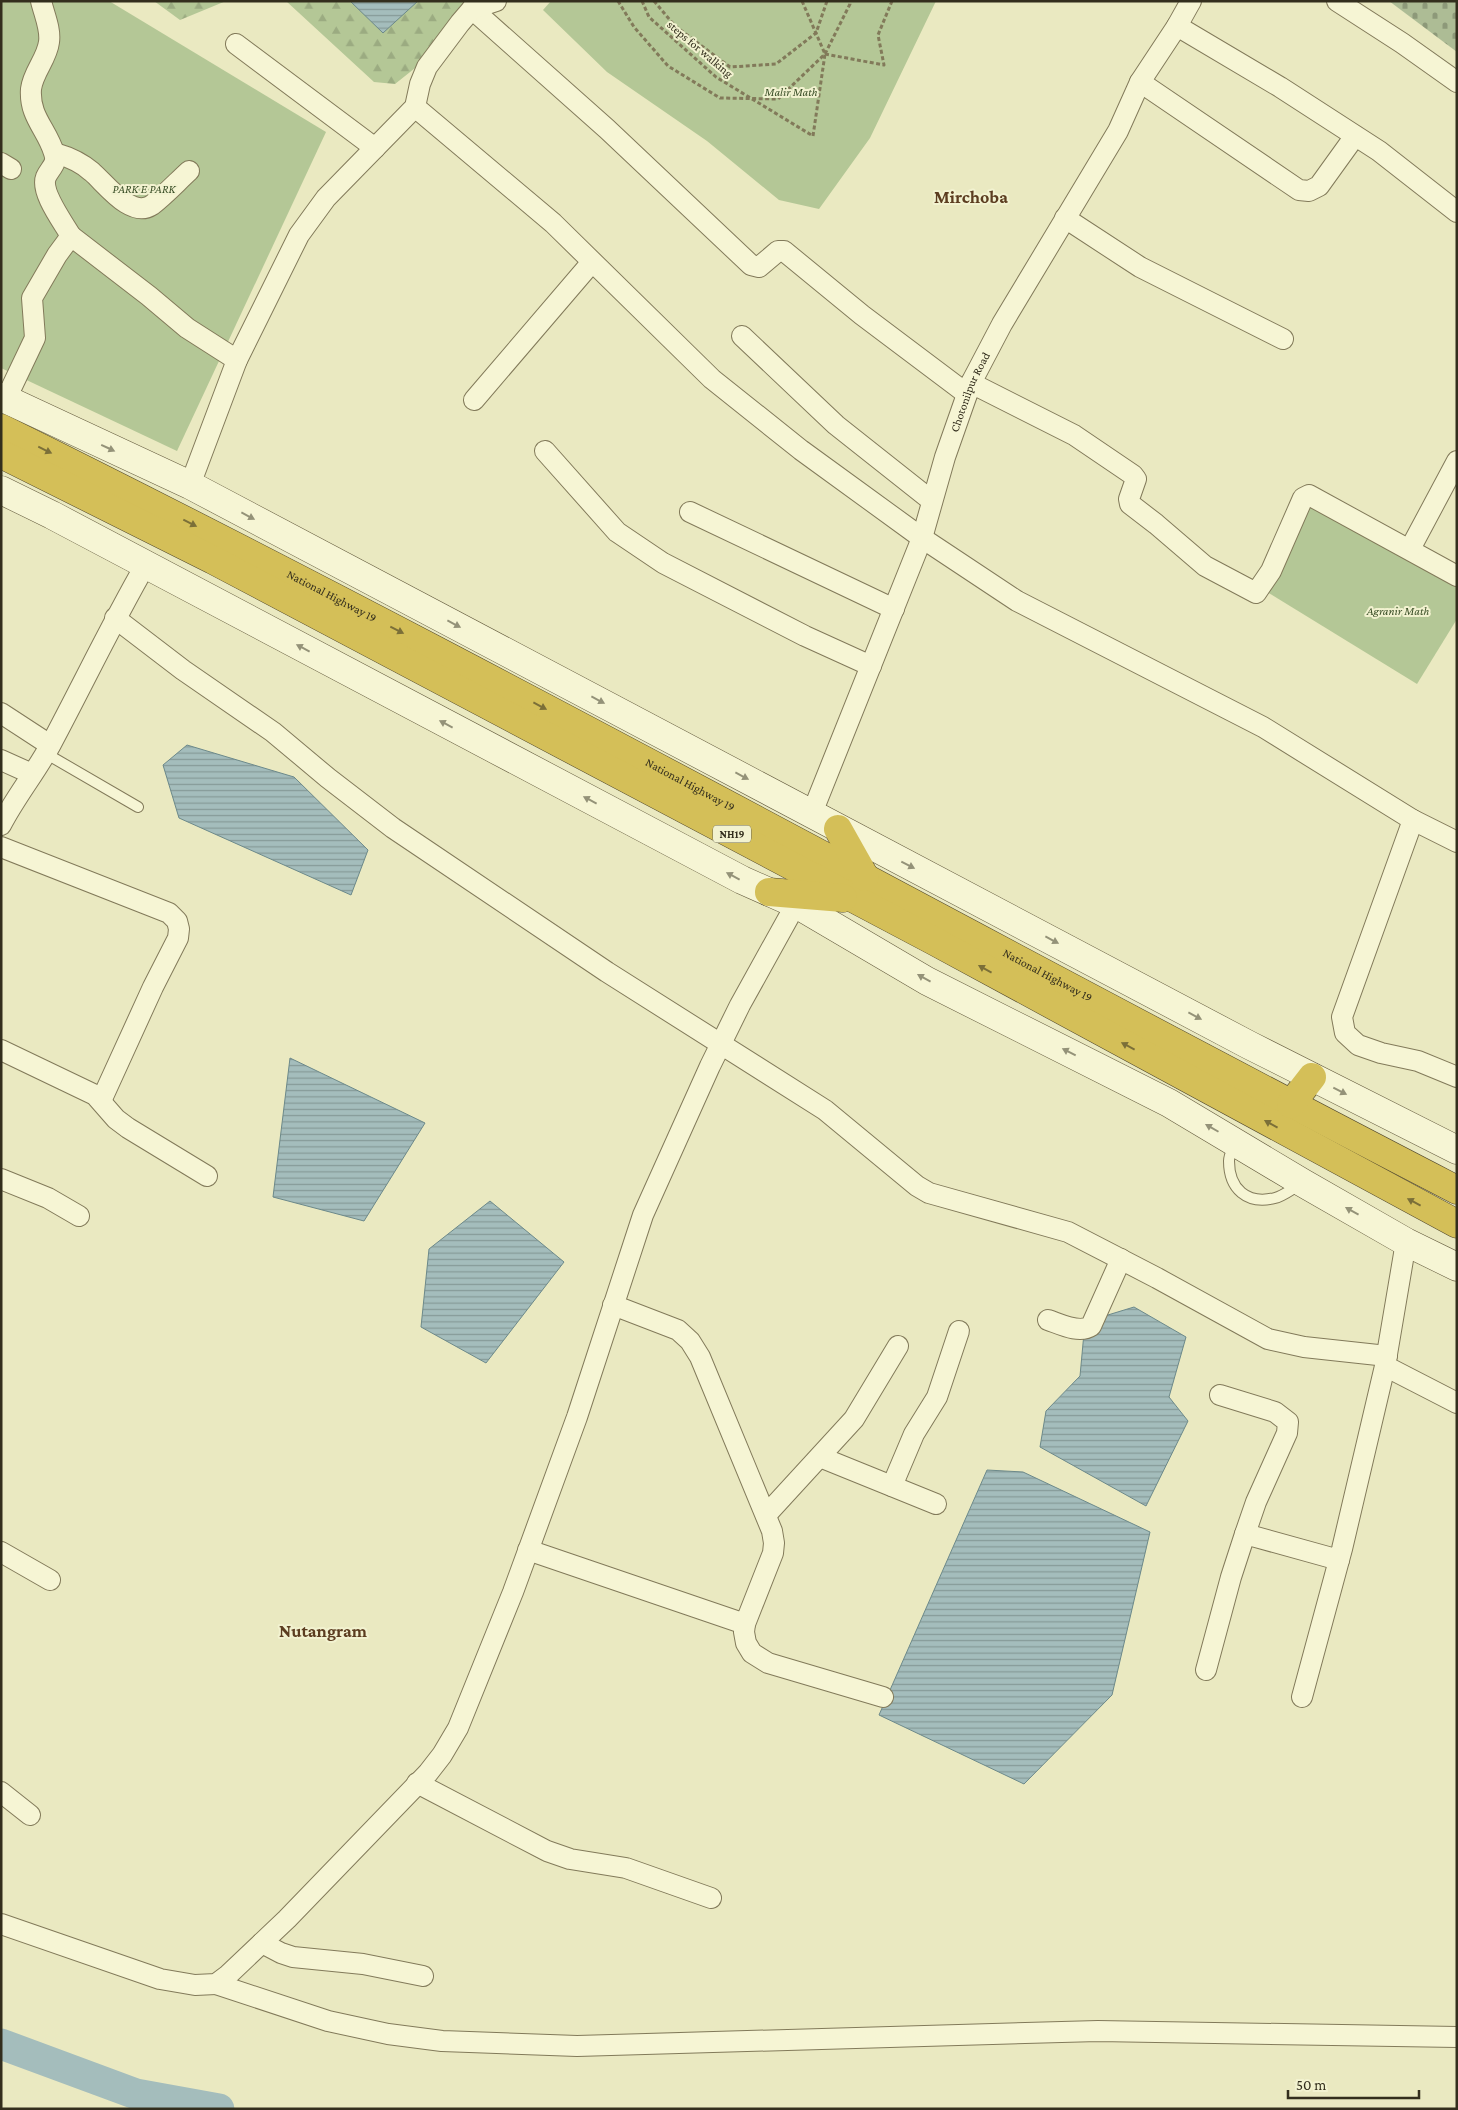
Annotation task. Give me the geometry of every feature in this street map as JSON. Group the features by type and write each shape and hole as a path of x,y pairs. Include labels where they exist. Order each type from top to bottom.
{"highway":[{"name":"National Highway 19","path":"1,428 220,538 860,888 1291,1104 1457,1190"},
{"name":"NH19","path":"1,454 860,888 1457,1224"},
{"path":"769,892 860,888 838,829"},
{"path":"1291,1104 1312,1077"}],"main road":[{"path":"4,398 190,485 812,813 838,829 1312,1077 1457,1150"},
{"path":"1,490 146,564 733,876 796,904 927,980 1169,1103 1406,1242 1457,1267"}],"street":[{"path":"41,1 50,40 33,79 31,89 32,107 36,120 55,153 55,163 46,177 46,189 71,236 187,328 237,360"},
{"path":"190,485 237,360 299,235 326,198 415,107 420,84 427,67 472,10 496,1"},
{"name":"Chotonilpur Road","path":"812,813 922,538 945,457 969,388 1002,324 1118,131 1140,82 1191,1"},
{"path":"1337,1 1402,43 1457,82"},
{"path":"472,10 607,129 751,265 760,267 778,251 784,251 862,315 969,388 1074,435 1133,475 1136,479 1130,504 1205,566 1256,593 1271,571 1303,498 1312,495 1457,576"},
{"path":"1177,26 1280,86 1416,178 1457,212"},
{"path":"236,44 375,148"},
{"path":"1140,82 1299,190 1309,191 1319,186 1355,136"},
{"path":"415,107 552,223 712,379 800,450 922,538 1017,601 1263,727 1413,820 1457,842"},
{"path":"55,153 70,158 92,171 124,202 142,208 151,206 189,171"},
{"path":"1065,218 1140,267 1283,339"},
{"path":"4,398 35,338 32,298 56,255 71,236"},
{"path":"474,400 592,262"},
{"path":"742,336 836,425 932,501"},
{"path":"545,451 617,532 641,549 663,563 804,636 872,666"},
{"path":"1410,549 1457,461"},
{"path":"690,512 894,608"},
{"path":"1,825 14,800 48,749 115,618 146,564"},
{"path":"115,618 183,670 274,732 328,778 393,828 607,972 824,1110 916,1186 929,1193 1068,1232 1268,1339 1386,1361 1457,1403"},
{"path":"1,713 48,749"},
{"path":"1,760 32,774"},
{"path":"1413,820 1342,1017 1345,1033 1358,1045 1381,1053 1418,1060 1457,1078"},
{"path":"1,847 169,913 177,921 179,928 178,938 153,987 101,1101"},
{"path":"216,1984 262,1943 417,1783 442,1755 458,1728 528,1550 576,1417 643,1215 720,1045 796,904"},
{"path":"1,1050 80,1086 95,1095 111,1114 128,1128 207,1176"},
{"path":"1,1178 48,1198 79,1216"},
{"path":"1302,1697 1339,1560 1386,1361 1406,1242"},
{"path":"1048,1320 1076,1328 1088,1328 1091,1326 1121,1259"},
{"path":"614,1305 678,1330 690,1341 700,1357 766,1515 774,1543 773,1553 745,1624 746,1643 752,1653 768,1663 882,1697"},
{"path":"892,1486 914,1434 937,1397 960,1331"},
{"path":"766,1515 854,1419 898,1346"},
{"path":"1206,1670 1231,1577 1256,1502 1287,1433 1288,1422 1275,1412 1220,1394"},
{"path":"820,1457 936,1504"},
{"path":"1246,1534 1339,1560"},
{"path":"528,1550 745,1624"},
{"path":"1,1552 50,1580"},
{"path":"417,1783 547,1852 570,1859 626,1868 711,1898"},
{"path":"1,1792 30,1815"},
{"path":"1,1924 160,1979 195,1985 216,1984 328,2021 388,2034 442,2041 576,2046 1098,2031 1457,2037"},
{"path":"262,1943 280,1953 293,1957 362,1964 423,1976"}],"lane":[{"path":"48,749 138,807"},
{"path":"1235,1141 1229,1160 1232,1181 1240,1192 1249,1198 1261,1200 1276,1198 1303,1183"}],"path":[{"path":"618,1 634,27 668,66 720,98 778,99 825,54 850,1"},
{"name":"steps for walking","path":"642,1 649,17 716,77 813,136 825,54"},
{"path":"654,1 675,26 730,67 776,64 816,32 827,1"},
{"path":"802,1 825,54"},
{"path":"825,54 884,65 878,35 892,1"}],"green space":[{"name":"PARK E PARK","path":"1,1 109,1 326,132 177,451 1,368"},
{"path":"154,1 226,1 180,20"},
{"path":"286,1 508,1 473,22 395,84 374,82"},
{"name":"Malir Math","path":"551,1 936,1 870,138 819,209 779,200 707,141 607,72 543,10"},
{"path":"1389,1 1457,1 1457,52"},
{"name":"Agranir Math","path":"1312,503 1457,583 1457,619 1417,684 1267,592"}],"water":[{"path":"350,1 418,1 383,33"},
{"path":"187,745 294,777 368,850 351,895 179,818 163,765"},
{"path":"290,1058 425,1123 364,1221 273,1197"},
{"path":"490,1201 564,1262 486,1363 421,1327 429,1249"},
{"path":"1134,1307 1186,1337 1169,1397 1188,1421 1146,1506 1040,1447 1046,1411 1080,1376 1085,1322"},
{"path":"987,1470 1023,1472 1150,1532 1112,1695 1024,1784 879,1715"}],"waterway":[{"path":"1,2044 136,2094 219,2109"}],"district":[{"name":"Mirchoba","path":"971,197"},
{"name":"Nutangram","path":"323,1631"}]}
